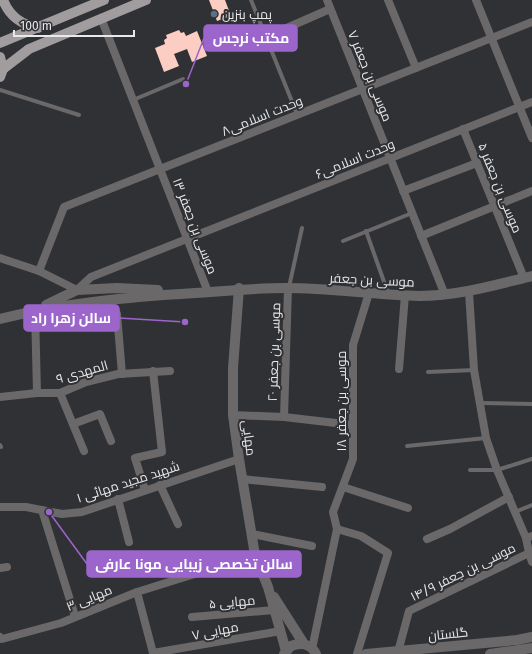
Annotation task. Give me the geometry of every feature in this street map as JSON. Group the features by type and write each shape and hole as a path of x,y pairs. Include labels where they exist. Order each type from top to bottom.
{"main road":[{"path":"3,0 8,11 16,20 38,28"},
{"path":"0,43 104,0"},
{"path":"1,73 29,49 146,0"},
{"path":"51,22 47,27 47,31 49,35 57,36"},
{"path":"0,58 1,73"}],"street":[{"name":"موسی بن جعفر ۷","path":"327,0 445,294"},
{"path":"388,0 416,68"},
{"path":"476,0 532,138"},
{"path":"266,37 330,9"},
{"name":"موسی بن جعفر ۱۳","path":"101,18 208,292"},
{"name":"وحدت اسلامی۸","path":"39,271 64,207 532,22"},
{"name":"وحدت اسلامی۶","path":"77,290 91,277 532,102"},
{"name":"موسی بن جعفر ۵","path":"463,129 494,206 528,277"},
{"path":"403,191 477,163"},
{"path":"421,236 532,191"},
{"path":"0,258 39,271 77,290"},
{"name":"موسی بن جعفر","path":"0,319 35,310 116,299 208,292 239,288 288,288 405,295 445,294 469,292 528,277"},
{"name":"موسی بن جعفر","path":"35,310 77,290 117,288 208,292"},
{"name":"مهایی","path":"239,288 233,368 233,415 242,479 256,555 268,587"},
{"name":"موسی بن جعفر ۲۰","path":"284,417 288,288"},
{"name":"موسی بن جعفر ۱۴/۹","path":"398,652 409,612 530,558 529,537 515,512 497,470 486,438 474,370 469,292"},
{"name":"موسی بن جعفر ۱۸","path":"311,649 336,529 333,512 353,459 353,345 369,293"},
{"path":"399,368 405,295"},
{"path":"35,310 37,392"},
{"path":"117,314 122,374"},
{"path":"145,490 135,458 162,452 152,371"},
{"name":"المهدی ۹","path":"0,397 37,392 60,393 86,382 122,374 170,371"},
{"path":"60,393 84,451"},
{"path":"73,424 100,414 111,441"},
{"path":"233,415 284,417 353,425"},
{"name":"شهید مجید مهائی ۱","path":"0,507 26,507 62,514 82,512 239,458"},
{"path":"242,479 322,487"},
{"path":"160,485 178,524"},
{"path":"343,487 408,508"},
{"path":"427,538 450,529 509,497"},
{"path":"118,499 129,542"},
{"path":"42,510 75,616"},
{"path":"336,529 361,536 388,553 357,654"},
{"path":"252,534 312,546"},
{"name":"مهایی ۳","path":"0,638 61,623 137,592 256,555"},
{"path":"268,587 311,649"},
{"path":"268,587 281,631 285,652 297,644 311,649"},
{"path":"137,592 153,654"},
{"name":"مهایی ۵","path":"192,617 275,610"},
{"name":"مهایی ۷","path":"153,654 184,652 281,631"},
{"name":"گلستان","path":"366,654 517,640 532,637"},
{"path":"490,654 506,653 532,648"}],"lane":[{"path":"251,0 298,115"},
{"path":"133,100 183,79"},
{"path":"0,90 79,115"},
{"path":"343,241 412,213"},
{"path":"288,288 302,228"},
{"path":"366,231 388,294"},
{"path":"428,372 474,370"},
{"path":"480,403 532,404"},
{"path":"408,446 486,438"},
{"path":"470,470 497,470 532,459"},
{"path":"515,512 532,505"}],"building":[{"path":"209,0 225,0 231,16 217,21"},
{"path":"179,30 181,33 184,32 186,36 197,31 207,56 192,62 187,49 174,54 179,66 164,72 155,48 165,44 164,40 167,38 166,35"}],"place":[{"name":"پمپ بنزین","path":"214,14"},
{"name":"مكتب نرجس","path":"186,84"},
{"name":"سالن زهرا راد","path":"185,322"},
{"name":"سالن تخصصی زیبایی مونا عارفی","path":"49,512"}]}
